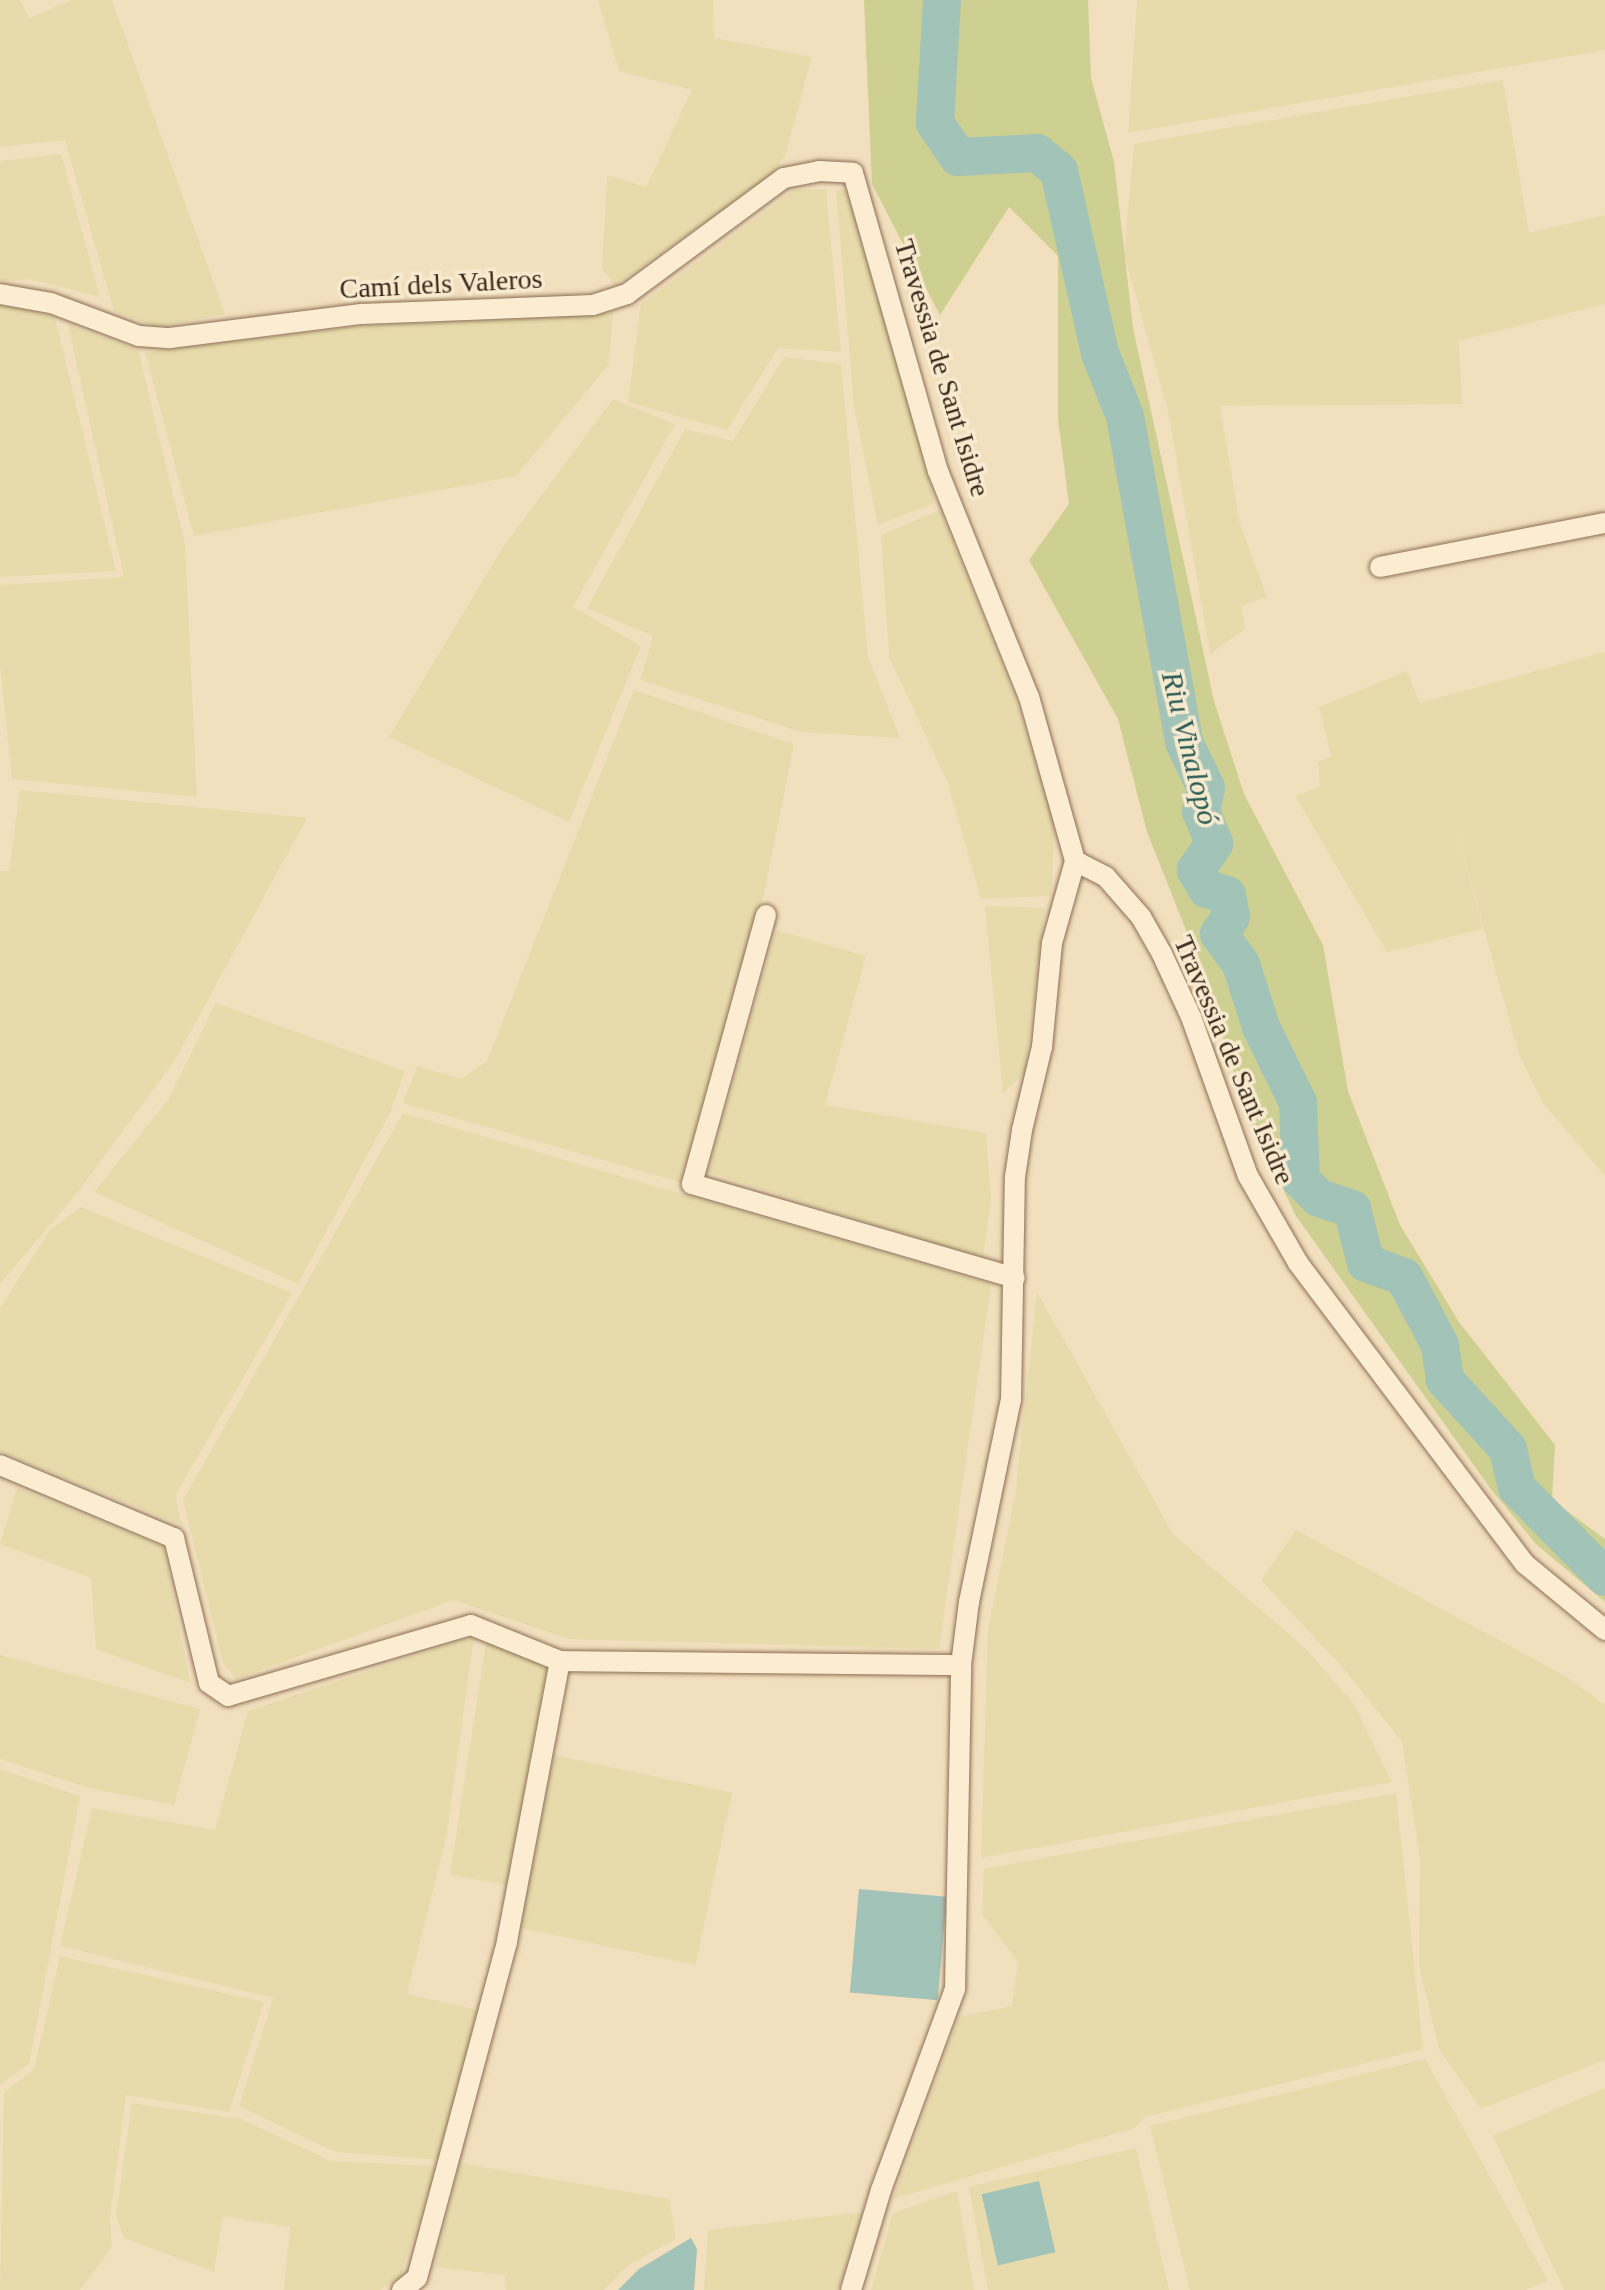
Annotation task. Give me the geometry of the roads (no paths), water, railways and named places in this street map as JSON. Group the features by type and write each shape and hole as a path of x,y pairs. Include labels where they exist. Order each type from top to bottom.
{"street":[{"name":"Camí dels Valeros","path":"0,294 51,303 139,336 170,338 361,314 593,305 627,294 784,178 819,171 853,173"},
{"name":"Travessia de Sant Isidre","path":"853,173 938,471 1029,697 1075,861 1106,877 1141,917 1162,954 1191,1017 1248,1176 1298,1263 1525,1564 1605,1630"},
{"path":"1380,567 1605,523"},
{"path":"851,2290 881,2190 955,1989 961,1665 969,1602 1011,1400 1022,1130 1042,1047 1052,943 1075,861"},
{"path":"766,915 692,1184 1015,1278"},
{"path":"0,1465 174,1538 209,1683 228,1696 471,1625 560,1661 961,1665"},
{"path":"402,2290 417,2278 507,1941 560,1661"}],"water":[{"path":"859,1889 947,1897 938,2000 850,1993"},
{"path":"1039,2181 1055,2252 998,2265 982,2194"},
{"path":"691,2238 697,2249 694,2290 618,2290 639,2269"}],"waterway":[{"name":"Riu Vinalopó","path":"942,0 935,123 958,157 1037,153 1059,171 1100,353 1125,416 1184,742 1206,788 1201,811 1214,844 1196,870 1207,889 1227,895 1231,917 1219,934 1241,964 1261,1027 1298,1103 1301,1180 1319,1198 1352,1209 1366,1263 1404,1277 1440,1345 1445,1380 1508,1449 1517,1488 1605,1577"}]}
